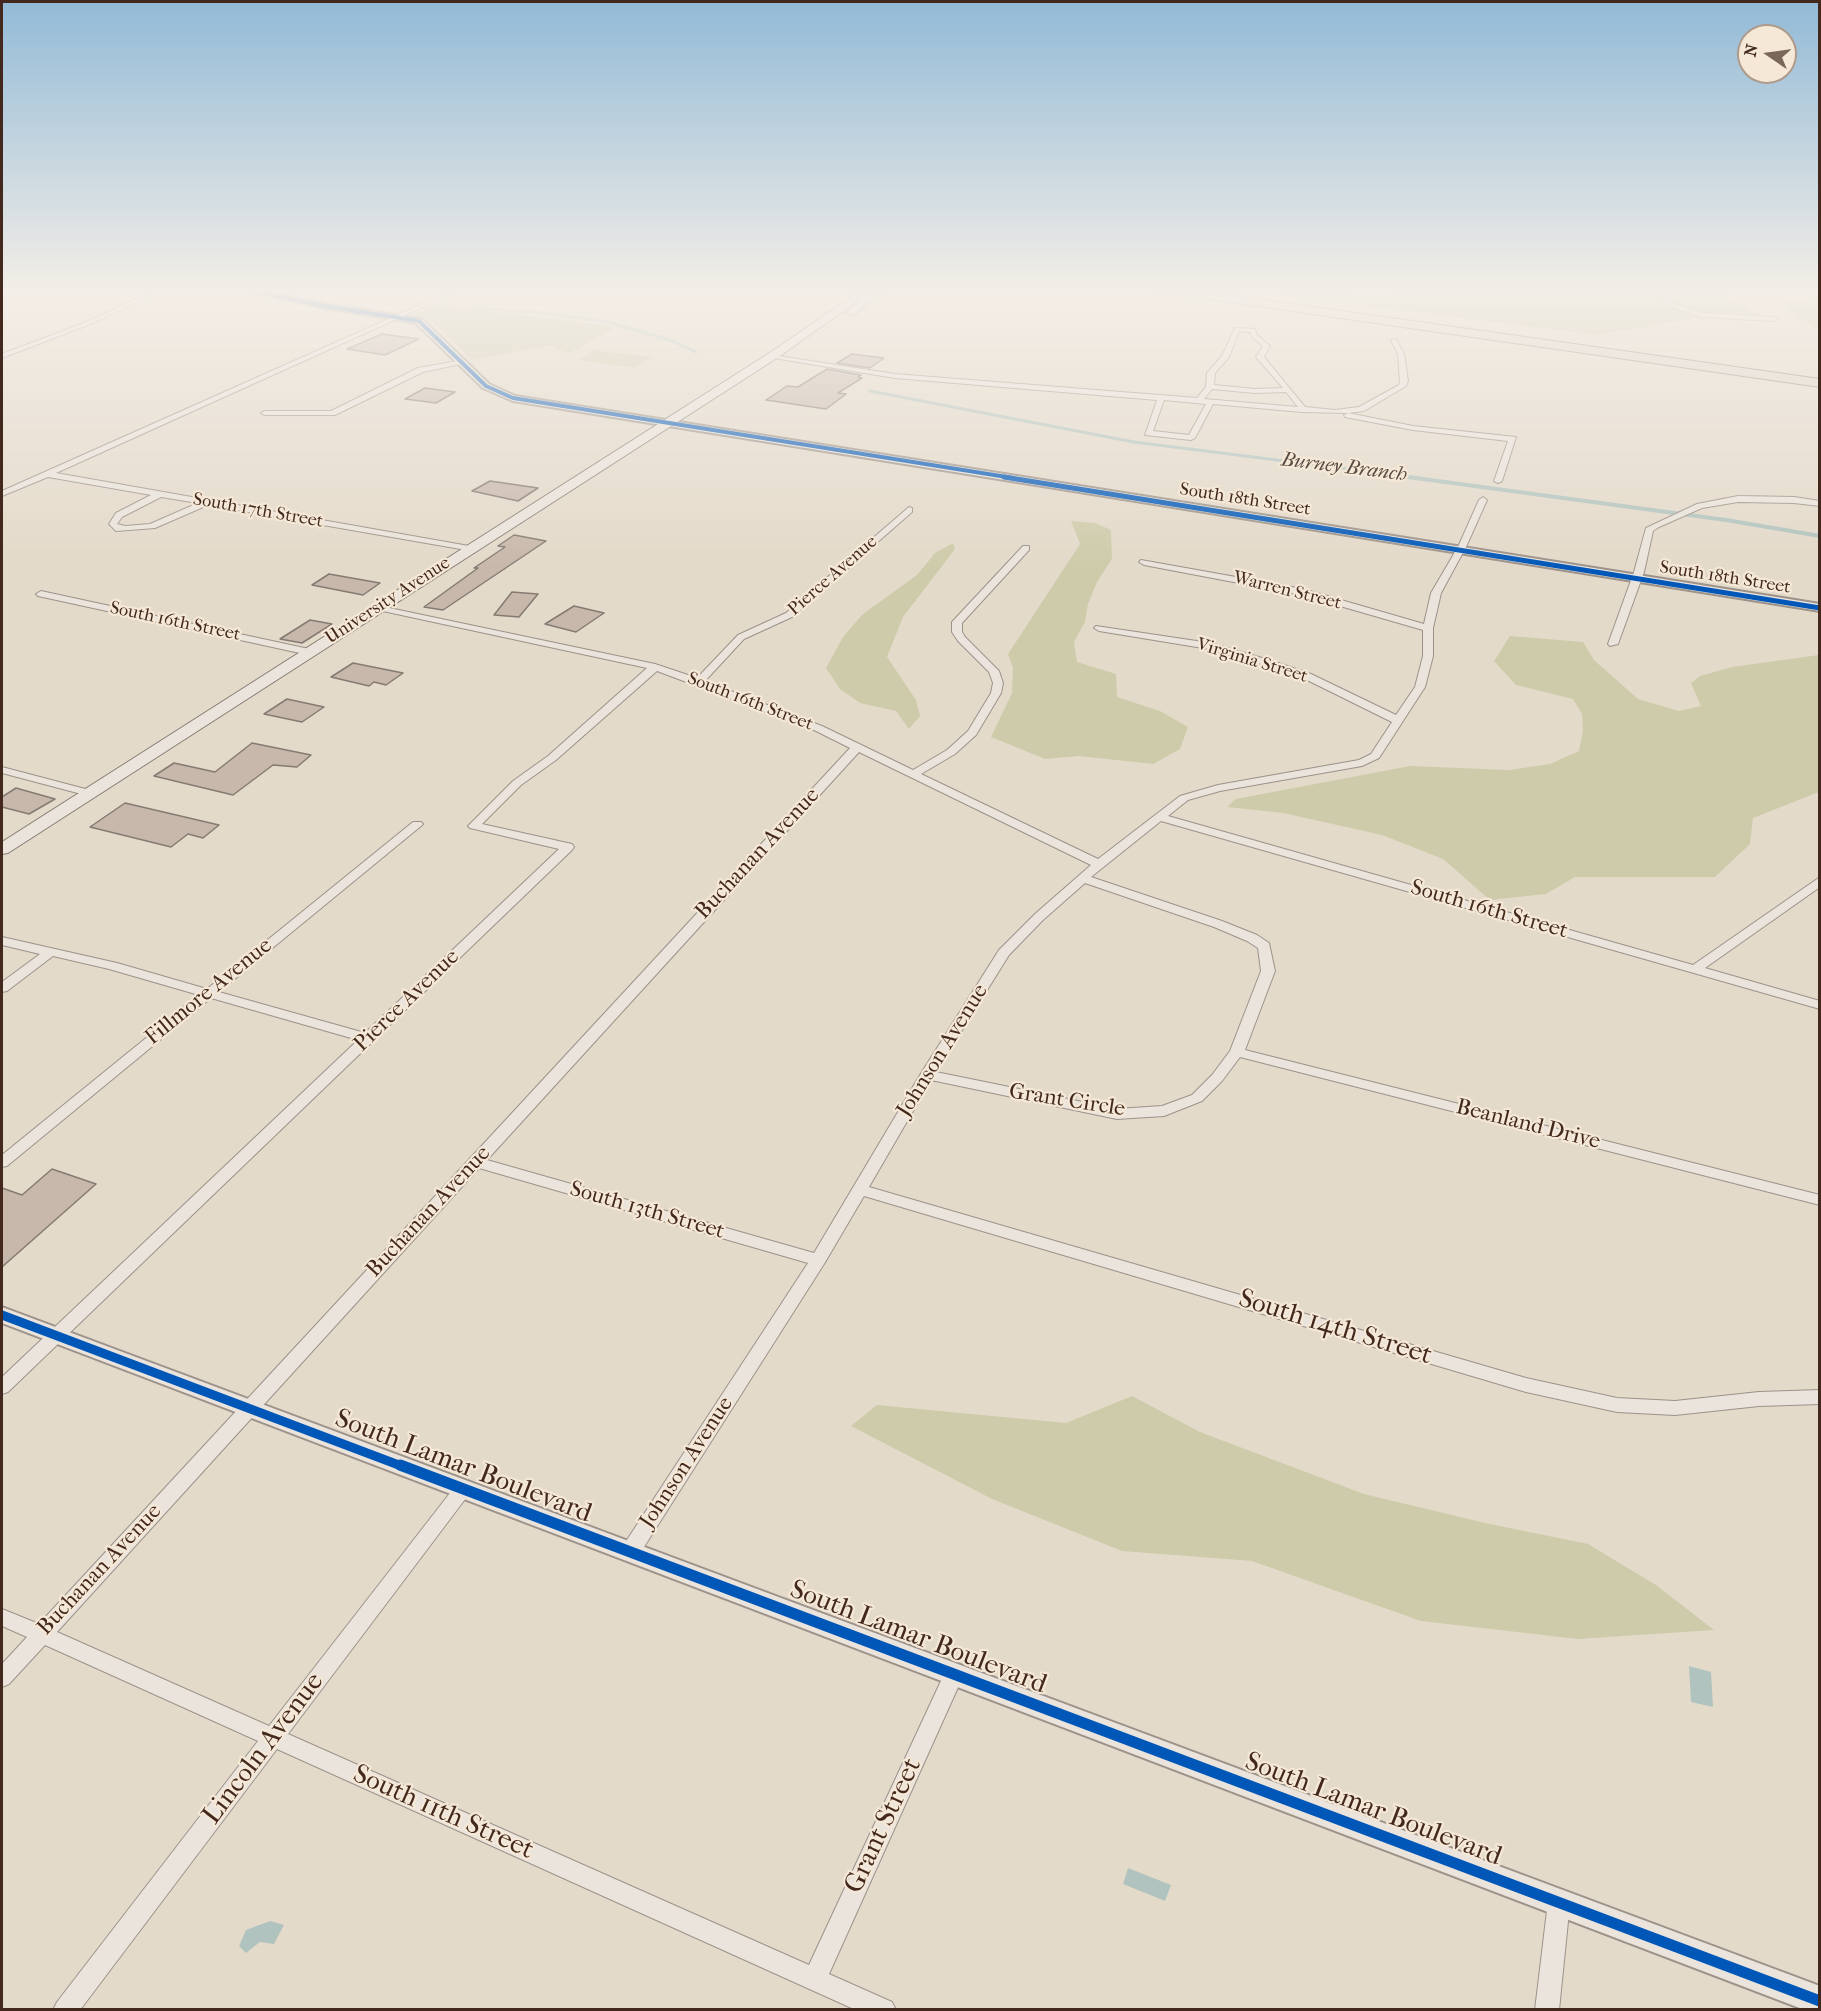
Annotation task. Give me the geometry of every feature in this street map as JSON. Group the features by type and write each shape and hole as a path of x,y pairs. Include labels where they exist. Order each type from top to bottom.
{"highway":[{"path":"1783,382 1820,391"}],"main road":[{"name":"University Avenue","path":"2,849 732,382"}],"street":[{"path":"2,494 252,382"},
{"path":"265,413 332,413 396,382"},
{"name":"South 18th Street","path":"482,382 486,386 513,398 1820,608"},
{"path":"963,382 1335,412 1361,410 1402,387 1402,382"},
{"path":"1198,402 1210,387 1210,382"},
{"path":"1282,382 1302,410"},
{"path":"1210,387 1255,391 1289,390"},
{"path":"1161,399 1148,433 1191,438 1209,403"},
{"path":"1277,408 1296,400"},
{"path":"1335,412 1413,428 1513,439 1498,481"},
{"name":"South 17th Street","path":"47,474 469,549"},
{"path":"160,494 119,514 112,524 116,528 125,529 152,526 208,502"},
{"path":"1613,644 1636,578 1649,530 1656,525 1684,511 1738,499 1785,499 1820,504"},
{"name":"Johnson Avenue","path":"630,1552 818,1260 927,1075 1004,953 1082,878 1158,816 1185,798 1218,788 1362,763 1376,756 1396,720 1420,687 1428,657 1428,628 1436,593 1461,550 1483,500"},
{"name":"Pierce Avenue","path":"699,682 741,637 789,615 909,510"},
{"path":"913,774 951,752 972,733 996,693 998,682 994,671 961,639 957,632 957,622 1026,548"},
{"name":"Warren Street","path":"1144,562 1295,590 1428,628"},
{"name":"South 16th Street","path":"40,594 309,652"},
{"name":"South 16th Street","path":"378,607 656,667 699,682 818,728 1099,864"},
{"name":"Virginia Street","path":"1099,628 1210,646 1265,662 1307,676 1396,720"},
{"name":"Pierce Avenue","path":"2,1388 568,847 474,826 517,783 552,758 656,667"},
{"name":"Buchanan Avenue","path":"2,1678 857,747"},
{"path":"2,770 88,793"},
{"name":"South 16th Street","path":"1158,816 1820,1005"},
{"name":"Fillmore Avenue","path":"2,1162 417,824"},
{"name":"Grant Circle","path":"927,1075 1106,1112 1164,1112 1197,1098 1217,1078 1237,1052 1269,971 1264,946 1218,924 1082,878"},
{"path":"1695,969 1820,881"},
{"path":"2,941 48,954 61,953 208,992 367,1038"},
{"path":"2,988 48,954"},
{"name":"Beanland Drive","path":"1237,1052 1820,1200"},
{"name":"South 13th Street","path":"475,1162 818,1260"},
{"name":"South 14th Street","path":"859,1189 1526,1385 1617,1405 1675,1408 1820,1397"},
{"name":"South Lamar Boulevard","path":"2,1315 1820,2001"},
{"name":"Lincoln Avenue","path":"65,2010 463,1489"},
{"name":"South 11th Street","path":"2,1617 884,2010"},
{"name":"Grant Street","path":"814,1978 954,1674"},
{"path":"1547,2010 1559,1902"}],"shaded area":[{"path":"1071,521 1095,523 1111,530 1112,559 1097,582 1088,604 1085,622 1074,642 1077,662 1116,674 1117,697 1160,711 1188,727 1180,749 1153,764 1079,756 1045,759 991,737 1012,693 1013,668 1008,654 1080,544"},
{"path":"953,543 955,549 903,617 887,657 916,700 920,716 909,729 896,711 860,703 840,689 826,668 843,637 863,614 917,575 935,553"},
{"path":"1510,636 1583,642 1594,660 1638,699 1679,711 1701,706 1691,683 1700,676 1732,667 1819,655 1819,792 1753,818 1750,844 1715,877 1575,877 1546,894 1490,900 1443,859 1382,835 1283,813 1227,807 1236,799 1410,766 1509,770 1550,764 1579,751 1583,731 1582,714 1573,699 1516,685 1494,661"},
{"path":"1132,1396 1200,1432 1364,1494 1485,1523 1588,1544 1656,1585 1714,1630 1578,1639 1421,1621 1252,1561 1122,1551 992,1499 851,1426 877,1405 1066,1423"},
{"path":"1689,1666 1711,1672 1713,1707 1691,1702"},
{"path":"1128,1868 1171,1885 1165,1901 1123,1884"},
{"path":"270,1921 284,1925 274,1944 260,1942 246,1953 239,1946 246,1930"}],"building":[{"path":"806,382 856,382 838,393 846,394 826,409 766,400 787,386 798,387"},
{"path":"425,388 455,392 436,403 405,399"},
{"path":"490,481 538,488 518,501 472,491"},
{"path":"514,535 546,541 443,610 424,607 505,547 498,546"},
{"path":"329,574 380,583 363,595 312,585"},
{"path":"512,592 538,594 519,617 494,615"},
{"path":"574,606 604,613 576,632 545,624"},
{"path":"310,620 332,624 302,643 280,639"},
{"path":"353,663 403,673 386,685 374,682 369,686 331,677"},
{"path":"287,699 324,707 302,722 264,714"},
{"path":"252,743 311,755 297,767 273,765 233,795 154,776 174,763 215,772"},
{"path":"16,788 55,799 29,814 2,807 2,797"},
{"path":"125,803 219,825 203,838 188,834 171,847 90,827"},
{"path":"52,1169 96,1184 2,1267 2,1188 22,1195"}],"waterway":[{"name":"Burney Branch","path":"870,391 1134,442 1420,478"},
{"name":"Burney Branch","path":"1408,477 1726,520 1820,536"}],"cycle path":[{"path":"482,382 513,398 1820,608"},
{"path":"2,1315 1820,2001"}]}
